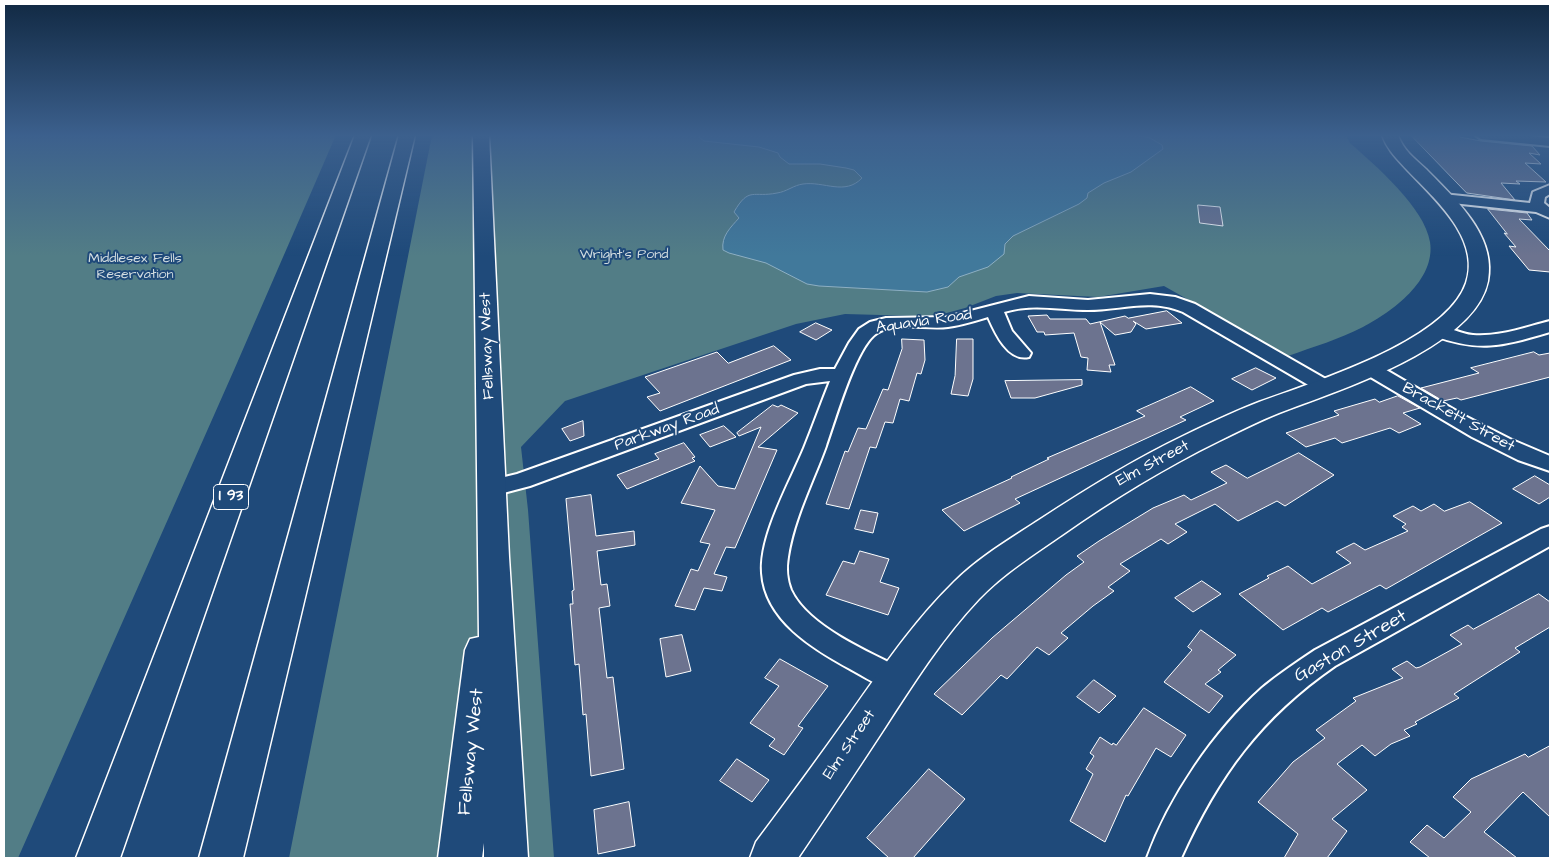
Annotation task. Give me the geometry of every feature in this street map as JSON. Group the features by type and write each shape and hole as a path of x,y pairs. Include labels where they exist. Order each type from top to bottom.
{"main road":[{"name":"I 93","path":"98,858 348,175"},
{"path":"221,858 397,175"},
{"name":"Fellsway West","path":"482,175 493,557 506,858"},
{"name":"Elm Street","path":"772,858 847,751 894,679 946,613 968,589 1001,561 1106,490 1148,465 1250,416 1369,368 1411,348 1451,321 1468,302 1477,283 1478,256 1473,240 1464,223 1422,175"},
{"name":"Fellsway West","path":"460,858 493,557"}],"street":[{"path":"1545,211 1537,203 1538,195 1550,189"},
{"path":"1443,198 1545,211"},
{"name":"Aquavia Road","path":"894,679 817,635 803,624 786,606 780,596 775,576 777,549 788,516 843,375 860,339 873,327 895,323 947,322 1031,301 1090,305 1143,298 1165,300 1188,308 1324,386"},
{"path":"994,309 1004,333 1022,353"},
{"path":"1438,331 1470,340 1482,341 1509,337 1550,326"},
{"name":"Brackett Street","path":"1369,368 1464,426 1550,464"},
{"name":"Parkway Road","path":"492,488 522,481 801,379 820,375 843,375"},
{"name":"Gaston Street","path":"1164,858 1202,784 1224,749 1249,720 1296,675 1550,535"}],"green space":[{"name":"Middlesex Fells Reservation","path":"4,175 319,175 18,858 4,858"},
{"name":"Wright's Pond","path":"424,175 1385,175 1398,188 1419,215 1430,242 1430,256 1419,282 1410,293 1387,313 1363,327 1326,343 1288,356 1164,286 1098,297 1017,293 996,296 943,314 917,316 845,314 796,324 565,401 521,447 528,510 554,858 289,858"}],"water":[{"path":"859,175 1123,175 1104,183 1088,193 1087,198 1079,204 1013,236 1005,244 1004,254 988,267 959,277 948,287 927,292 807,284 766,263 723,250 725,236 739,218 734,212 739,204 748,196 780,192 803,184 834,187 849,186 862,178"}],"building":[{"path":"1450,175 1539,175 1546,182 1516,181 1520,184 1501,183 1515,200 1467,193"},
{"path":"1198,205 1220,207 1223,226 1200,223"},
{"path":"1488,209 1527,213 1532,220 1519,219 1550,251 1550,272 1529,270 1509,246 1516,247"},
{"path":"1167,311 1182,323 1146,329 1133,321 1136,324 1131,332 1115,335 1100,322 1115,365 1109,365 1111,372 1087,370 1088,358 1081,357 1074,333 1045,335 1044,332 1037,332 1028,316 1047,315 1050,319 1086,319 1090,324 1125,316 1128,318"},
{"path":"816,323 832,330 816,340 800,332"},
{"path":"902,339 924,340 925,360 921,374 917,373 909,401 900,399 893,423 885,422 876,448 870,447 849,509 826,504 845,451 848,452 858,428 866,429 883,389 888,390 902,349"},
{"path":"957,339 973,339 973,379 968,396 951,394 955,376"},
{"path":"774,346 791,360 660,411 647,397 660,393 645,377 717,352 728,363"},
{"path":"1534,352 1539,355 1550,353 1550,377 1461,400 1457,398 1443,401 1421,388 1479,373 1471,368"},
{"path":"1256,368 1276,378 1252,390 1232,379"},
{"path":"1082,380 1082,385 1035,398 1011,398 1005,381"},
{"path":"1191,387 1214,401 1180,417 1186,420 1015,499 1020,503 964,531 942,510 1012,478 1049,459 1047,458 1145,416 1137,411"},
{"path":"1398,396 1420,408 1403,413 1421,424 1399,433 1390,428 1342,443 1335,438 1306,447 1286,433 1339,415 1334,411 1375,399 1379,402"},
{"path":"773,405 778,407 781,405 798,413 758,447 777,450 735,548 726,547 714,574 727,577 722,591 704,588 695,610 675,606 691,569 698,571 710,544 700,542 715,510 681,503 700,466 718,486 735,489 761,427 739,436 737,433"},
{"path":"583,421 584,436 570,441 562,429"},
{"path":"724,426 736,437 710,447 700,435"},
{"path":"684,443 695,457 692,458 695,461 627,489 617,475 659,459 655,454"},
{"path":"1299,453 1334,475 1285,506 1277,501 1238,521 1215,504 1175,524 1187,532 1168,544 1161,539 1120,564 1130,571 1108,587 1114,591 1061,633 1068,638 1049,655 1037,647 1007,679 1001,675 962,715 934,694 992,638 1084,562 1077,556 1099,541 1153,508 1184,495 1191,500 1227,483 1211,472 1226,465 1247,478"},
{"path":"1535,476 1550,485 1550,497 1539,504 1513,489"},
{"path":"591,495 596,536 634,531 635,545 597,551 601,585 607,584 610,606 599,608 607,678 613,677 624,769 591,776 586,714 583,715 579,664 575,665 570,604 573,604 572,591 574,590 566,499"},
{"path":"1470,502 1502,523 1386,589 1380,585 1328,612 1322,608 1283,630 1239,594 1269,578 1267,576 1288,566 1312,584 1351,563 1336,552 1354,543 1365,550 1408,531 1402,527 1406,524 1393,516 1413,506 1421,511 1434,504 1444,511"},
{"path":"861,510 878,513 873,533 855,529"},
{"path":"860,551 889,559 880,582 899,588 888,615 826,595 843,561 854,564"},
{"path":"1202,581 1221,594 1193,612 1175,598"},
{"path":"1539,594 1550,602 1550,627 1515,648 1520,652 1454,694 1459,698 1404,730 1410,736 1391,744 1375,756 1362,745 1337,764 1367,790 1332,819 1347,831 1327,858 1284,858 1298,834 1258,802 1293,762 1325,738 1316,730 1356,701 1353,698 1403,678 1392,669 1407,661 1416,668 1420,667 1462,644 1450,635 1468,625 1473,629"},
{"path":"1201,630 1236,655 1218,670 1221,672 1205,684 1223,696 1209,713 1164,682 1192,650 1188,647"},
{"path":"682,635 691,671 666,677 660,639"},
{"path":"780,659 828,686 798,726 803,728 784,755 769,746 775,739 750,723 779,686 765,678"},
{"path":"1094,680 1116,696 1099,713 1077,697"},
{"path":"1144,708 1186,735 1171,757 1156,748 1128,796 1126,795 1105,842 1070,821 1093,774 1086,769 1094,756 1090,753 1100,737 1112,745 1113,743 1116,745"},
{"path":"1550,746 1550,817 1523,792 1484,832 1517,858 1430,858 1410,842 1427,825 1444,838 1471,812 1453,797 1471,779 1525,754 1528,757"},
{"path":"737,759 769,780 752,802 720,781"},
{"path":"929,769 965,799 913,858 889,858 867,838"},
{"path":"629,802 635,846 598,854 594,810"}]}
